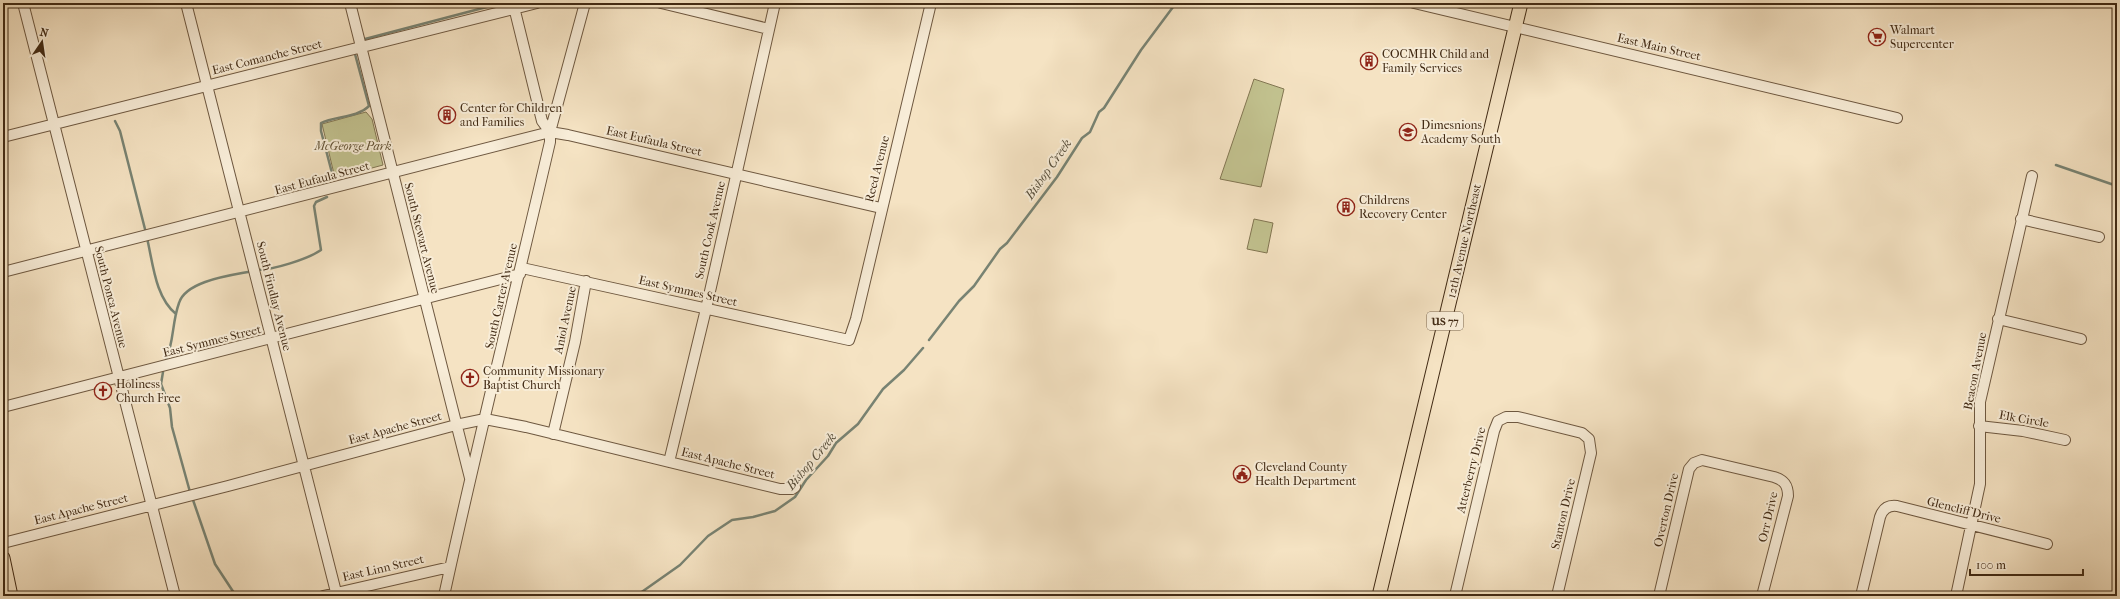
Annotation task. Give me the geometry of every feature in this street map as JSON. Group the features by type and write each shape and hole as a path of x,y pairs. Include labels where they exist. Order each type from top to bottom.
{"main road":[{"name":"12th Avenue Northeast","path":"1379,596 1521,3"},
{"path":"3,558 11,596"}],"street":[{"name":"South Ponca Avenue","path":"23,3 150,505 175,596"},
{"name":"South Findlay Avenue","path":"186,3 208,86 255,280 304,465 336,594"},
{"name":"South Stewart Avenue","path":"350,3 470,479"},
{"name":"East Comanche Street","path":"3,138 361,48 513,5 537,3"},
{"name":"South Carter Avenue","path":"444,596 470,479 521,271 550,142 550,132 585,3"},
{"path":"661,3 769,29"},
{"name":"South Cook Avenue","path":"669,462 706,309 775,3"},
{"name":"Reed Avenue","path":"849,340 856,319 881,208 931,3"},
{"name":"East Main Street","path":"1414,3 1897,118"},
{"path":"513,5 542,121 550,132"},
{"name":"East Eufaula Street","path":"3,272 86,250 239,213 550,132 568,134 881,208"},
{"name":"Beacon Avenue","path":"1956,596 1980,484 1980,402 2032,176"},
{"path":"2021,219 2099,237"},
{"name":"East Symmes Street","path":"3,407 425,300 521,271 586,281 849,340"},
{"name":"Aniol Avenue","path":"553,434 575,342 586,281"},
{"path":"1998,319 2081,339"},
{"name":"Atterberry Drive","path":"1455,596 1494,431 1498,421 1506,417 1518,417 1582,433 1589,439"},
{"name":"East Apache Street","path":"3,543 456,425 485,419 780,489 792,489 795,487"},
{"name":"Elk Circle","path":"1979,426 2009,429 2065,440"},
{"name":"Stanton Drive","path":"1557,596 1591,453 1589,439"},
{"name":"Overton Drive","path":"1659,596 1689,469 1694,463 1702,460 1725,466"},
{"name":"Orr Drive","path":"1725,466 1780,479 1784,482 1788,490 1788,496 1762,596"},
{"name":"Glencliff Drive","path":"1862,596 1880,516 1881,513 1888,507 1898,506 2047,544"},
{"name":"East Linn Street","path":"323,596 450,567"}],"green space":[{"path":"1254,79 1284,89 1261,187 1220,179"},
{"name":"McGeorge Park","path":"366,112 372,119 383,165 335,178 322,124"},
{"path":"1254,219 1273,223 1267,253 1247,249"}],"waterway":[{"path":"365,39 502,3"},
{"name":"Bishop Creek","path":"929,340 959,301 974,286 1000,249 1007,243 1057,177 1082,138 1090,132 1099,112 1104,108 1141,50 1176,3"},
{"path":"332,173 321,131 321,123 358,113 369,106 355,54"},
{"path":"115,121 120,131 146,233"},
{"path":"2056,165 2117,186"},
{"path":"324,184 331,176"},
{"path":"257,270 264,270 290,263 308,257 321,250 314,206 316,202 327,197"},
{"path":"147,238 153,269 159,289 169,307 176,314"},
{"path":"166,360 169,353 175,317 183,295 200,284 223,277 253,271"},
{"name":"Bishop Creek","path":"636,596 680,565 708,536 732,520 753,517 775,511 795,497 806,480 828,456 836,443 858,424 883,389 904,370 923,348"},
{"path":"163,372 161,384 170,408 172,427 190,492"},
{"path":"192,497 215,564 236,596"}],"place":[{"name":"Walmart Supercenter","path":"1877,37"},
{"name":"COCMHR Child and Family Services","path":"1369,61"},
{"name":"Center for Children and Families","path":"447,115"},
{"name":"Dimesnions Academy South","path":"1408,132"},
{"name":"Childrens Recovery Center","path":"1346,207"},
{"name":"Community Missionary Baptist Church","path":"470,378"},
{"name":"Holiness Church Free","path":"103,391"},
{"name":"Cleveland County Health Department","path":"1242,474"}]}
